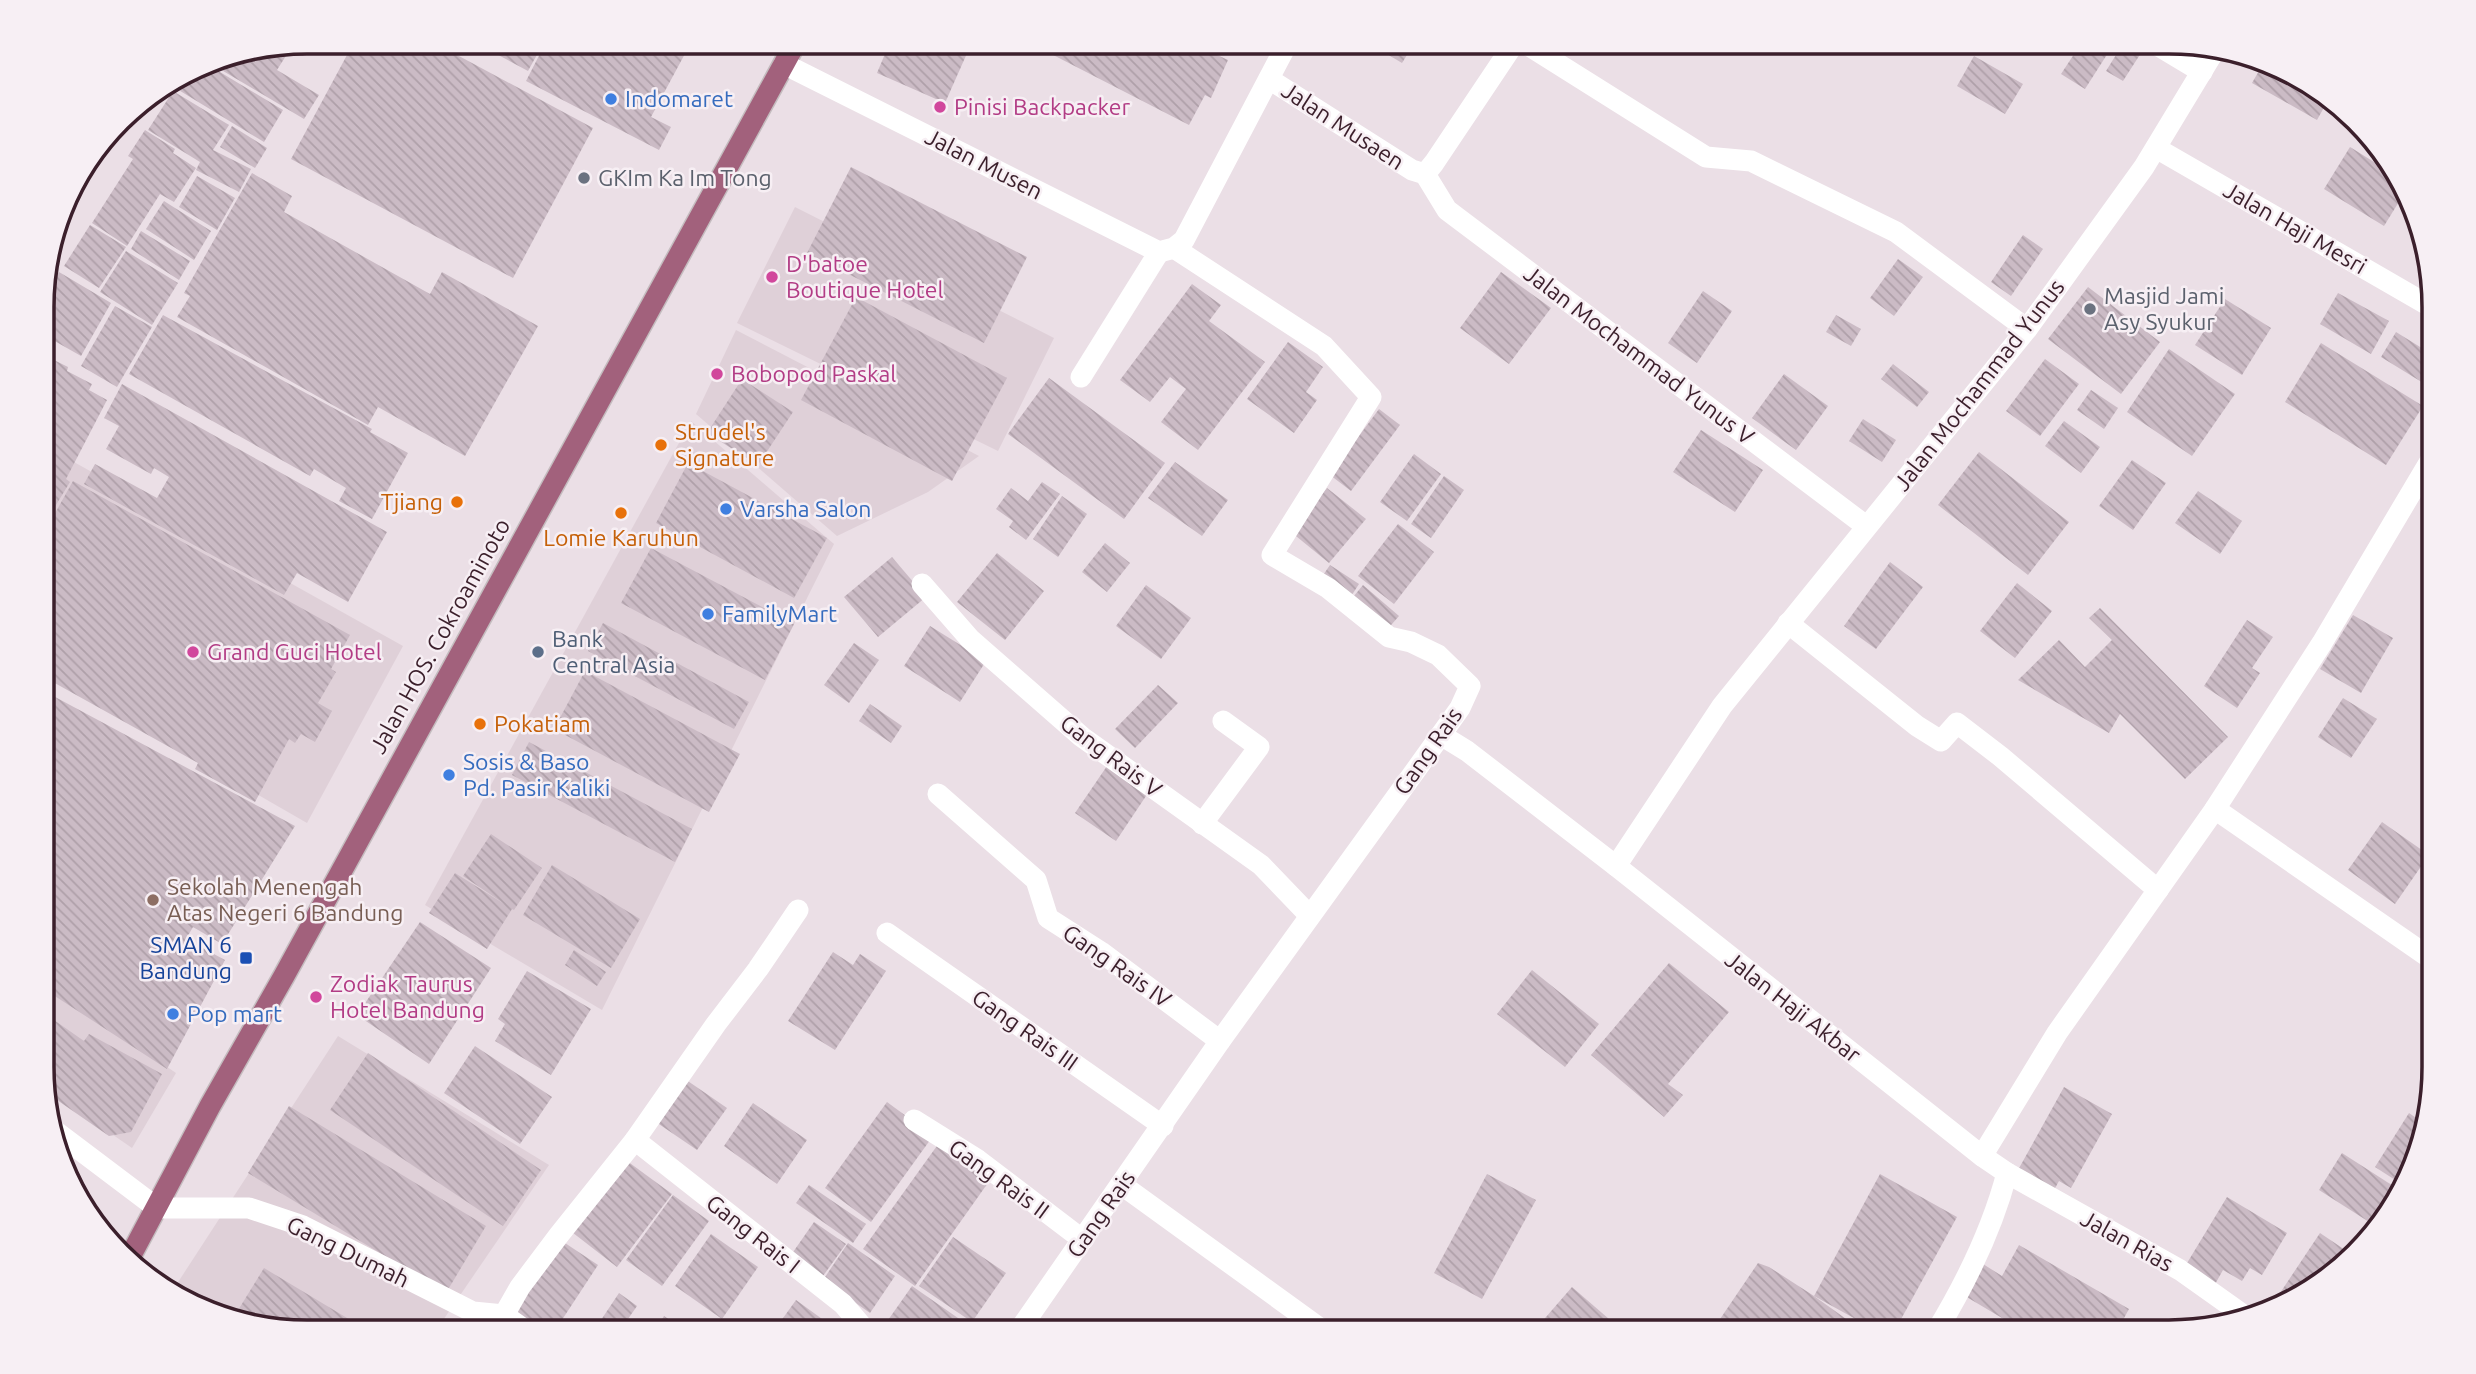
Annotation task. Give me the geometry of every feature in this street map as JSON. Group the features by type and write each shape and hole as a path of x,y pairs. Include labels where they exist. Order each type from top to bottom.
{"main road":[{"name":"Jalan HOS. Cokroaminoto","path":"133,1251 210,1106 789,54"}],"street":[{"path":"1082,377 1172,246 1282,54"},
{"name":"Jalan Musaen","path":"1269,79 1412,170 1425,174 1507,54"},
{"path":"1542,54 1706,158 1751,161 1896,232 2027,329"},
{"path":"2172,54 2202,72"},
{"name":"Jalan Mochammad Yunus","path":"1616,866 1722,706 2027,329 2156,148 2210,58"},
{"name":"Jalan Musen","path":"784,64 1172,246"},
{"name":"Jalan Haji Mesri","path":"2156,148 2422,300"},
{"name":"Jalan Mochammad Yunus V","path":"1425,174 1447,210 1866,526"},
{"name":"Gang Rais","path":"1026,1320 1220,1041 1460,708 1470,686 1438,655 1411,642 1389,637 1328,588 1272,555 1371,397 1324,346 1172,246"},
{"path":"1982,1156 2057,1033 2215,810 2322,643 2422,475"},
{"name":"Gang Rais V","path":"922,584 970,639 1082,737 1261,864 1310,916"},
{"path":"1788,623 1917,726 1941,741 1957,723 2158,890"},
{"path":"1202,824 1259,747 1223,721"},
{"name":"Jalan Haji Akbar","path":"1441,734 1616,866 2007,1173"},
{"name":"Gang Rais IV","path":"938,794 1036,880 1048,918 1101,952 1220,1041"},
{"path":"2215,810 2422,953"},
{"path":"504,1315 520,1287 635,1140 798,910"},
{"name":"Gang Rais III","path":"887,933 1163,1126"},
{"name":"Gang Rais II","path":"914,1120 978,1160 1083,1240"},
{"path":"65,1139 157,1208"},
{"name":"Gang Rais I","path":"635,1140 843,1304 857,1320"},
{"path":"1943,1320 1981,1250 1999,1204 2007,1173"},
{"name":"Jalan Rias","path":"2007,1173 2180,1270 2237,1310"},
{"path":"1122,1185 1308,1320"},
{"name":"Gang Dumah","path":"157,1208 250,1208 303,1226 473,1312 504,1315 511,1320"}],"shaded area":[{"path":"795,207 1054,338 998,451 737,323"},
{"path":"736,330 979,456 928,492 837,536 696,414"},
{"path":"691,421 834,544 602,1010 425,905"},
{"name":"Grand Guci Hotel","path":"65,457 403,646 307,823 54,678 54,477"},
{"path":"54,991 176,1073 132,1148 56,1095"},
{"path":"338,1036 549,1165 443,1320 274,1318 226,1306 177,1284"}],"building":[{"path":"348,54 455,54 593,128 513,278 291,159"},
{"path":"496,54 537,54 528,71"},
{"name":"Indomaret","path":"540,54 685,54 651,117 671,127 659,150 526,81"},
{"path":"885,54 967,54 945,103 877,73"},
{"path":"1051,54 1215,54 1228,60 1211,98 1205,95 1189,125"},
{"path":"1387,54 1408,54 1402,63"},
{"path":"2074,54 2107,54 2085,89 2061,74"},
{"path":"2117,54 2140,54 2123,81 2106,71"},
{"path":"286,55 277,70 319,95 304,119 221,70 258,59"},
{"path":"1974,56 2023,84 2005,114 1957,86"},
{"path":"218,71 283,110 264,142 178,90"},
{"path":"2259,71 2281,80 2324,108 2317,120 2252,83"},
{"path":"175,92 229,125 213,150 251,169 239,192 196,170 200,162 148,130"},
{"path":"232,126 267,148 255,168 220,147"},
{"path":"145,130 175,149 173,153 196,168 174,202 160,194 127,246 92,223 133,159 128,156"},
{"path":"2350,147 2377,164 2399,202 2384,226 2324,189"},
{"path":"851,167 1027,257 984,343 807,253"},
{"path":"252,173 292,196 284,212 430,294 442,272 538,326 465,456 378,407 368,425 177,317 190,296 184,293"},
{"path":"197,176 235,198 217,230 179,207"},
{"path":"164,201 211,231 194,260 146,229"},
{"path":"90,225 126,247 99,288 64,266"},
{"path":"141,231 190,261 179,280 131,249"},
{"path":"2023,235 2043,249 2011,296 1991,282"},
{"path":"126,251 178,283 152,325 100,292"},
{"path":"1898,259 1923,277 1894,316 1870,298"},
{"path":"59,272 111,303 81,356 54,341 56,278"},
{"path":"1501,272 1551,308 1509,364 1460,328"},
{"path":"1192,284 1221,305 1209,321 1265,362 1198,450 1161,422 1186,389 1170,377 1150,402 1120,380"},
{"path":"2088,287 2160,342 2121,394 2048,339"},
{"path":"1703,291 1732,311 1697,363 1668,343"},
{"path":"2338,293 2389,321 2371,354 2320,324"},
{"path":"856,297 1007,378 952,481 801,400"},
{"path":"2225,299 2271,328 2242,375 2195,345"},
{"path":"115,306 152,327 117,387 81,366"},
{"path":"163,315 372,429 370,432 408,453 372,519 339,501 346,488 314,469 310,476 129,374"},
{"path":"1836,315 1861,329 1851,346 1826,332"},
{"path":"2396,332 2422,348 2422,382 2381,357"},
{"path":"1288,342 1323,367 1306,392 1317,400 1294,433 1247,399"},
{"path":"2321,343 2422,408 2386,465 2285,402"},
{"path":"2169,349 2235,394 2192,456 2127,412"},
{"path":"2045,359 2079,384 2040,436 2006,411"},
{"path":"54,360 68,367 67,371 92,384 89,390 107,400 66,479 70,482 54,508"},
{"path":"1893,364 1929,392 1917,407 1881,379"},
{"path":"1784,374 1828,406 1796,450 1752,418"},
{"path":"1049,378 1165,463 1124,519 1008,434"},
{"path":"742,379 793,412 758,465 707,433"},
{"path":"122,384 387,532 348,602 297,573 284,595 84,484 95,464 157,498 169,477 154,468 151,474 106,449 119,426 104,418"},
{"path":"2091,390 2118,408 2104,429 2077,410"},
{"path":"1379,409 1400,425 1351,491 1330,475"},
{"path":"1863,419 1896,440 1882,462 1849,441"},
{"path":"2064,421 2100,447 2081,473 2045,446"},
{"path":"1701,430 1763,470 1735,512 1673,472"},
{"path":"1979,452 2069,522 2028,575 1938,505"},
{"path":"1414,454 1441,474 1407,521 1380,502"},
{"path":"2132,460 2166,483 2133,530 2099,506"},
{"path":"1175,462 1228,500 1202,536 1148,498"},
{"path":"688,463 827,538 794,598 656,523"},
{"path":"1444,476 1464,490 1431,538 1411,524"},
{"name":"Grand Guci Hotel","path":"73,481 350,635 331,669 336,672 318,703 332,711 315,742 301,734 295,743 289,739 255,802 195,769 198,763 54,683 54,515"},
{"path":"1042,482 1060,494 1026,540 1009,527 1013,521 996,509 1011,488 1028,501"},
{"path":"1327,488 1366,519 1329,563 1291,532"},
{"path":"2198,491 2242,521 2220,554 2175,523"},
{"path":"1062,496 1087,514 1058,557 1033,539"},
{"path":"1398,524 1434,552 1394,604 1358,576"},
{"path":"1105,543 1130,563 1107,592 1082,572"},
{"name":"FamilyMart","path":"651,548 794,624 765,680 621,603"},
{"path":"997,553 1044,591 1005,640 957,602"},
{"path":"892,557 926,597 878,637 844,597"},
{"path":"1890,562 1923,587 1876,649 1844,626"},
{"path":"1330,565 1359,584 1348,601 1319,581"},
{"path":"2017,583 2052,611 2015,658 1980,631"},
{"path":"1146,585 1191,618 1161,659 1116,626"},
{"path":"1363,585 1399,616 1385,632 1349,602"},
{"path":"2100,608 2228,737 2185,779 2120,714 2109,733 2018,680 2059,640 2085,667 2112,640 2089,618"},
{"path":"2353,615 2393,638 2361,693 2320,669"},
{"path":"2247,620 2273,637 2252,668 2260,673 2237,708 2204,686"},
{"path":"603,623 749,702 734,729 588,651"},
{"path":"930,626 986,661 960,702 904,666"},
{"path":"854,643 879,660 849,703 824,685"},
{"path":"585,671 740,754 709,812 554,729"},
{"path":"1158,685 1178,703 1135,748 1115,729"},
{"name":"Sekolah Menengah Atas Negeri 6 Bandung","path":"54,696 295,826 222,944 193,927 186,939 225,960 167,1069 54,996"},
{"path":"2343,698 2377,719 2351,758 2318,737"},
{"path":"870,704 902,726 891,743 859,721"},
{"path":"529,742 692,829 675,862 512,775"},
{"path":"1107,766 1148,793 1116,841 1075,813"},
{"path":"2382,822 2422,850 2422,865 2395,904 2348,870"},
{"path":"491,834 542,868 487,949 429,913 455,873 506,905 463,876"},
{"path":"552,865 640,919 611,968 523,915"},
{"path":"420,922 491,968 429,1064 357,1015"},
{"path":"574,950 606,972 597,986 565,965"},
{"path":"833,952 853,965 860,954 886,971 835,1050 788,1021"},
{"path":"1669,963 1729,1012 1668,1084 1683,1095 1664,1117 1591,1055"},
{"path":"1532,970 1599,1024 1565,1067 1497,1014"},
{"path":"527,971 591,1009 551,1075 495,1041 505,1024 498,1019"},
{"path":"54,1020 84,1041 89,1034 162,1074 131,1132 109,1136 56,1099"},
{"path":"475,1046 552,1097 520,1144 444,1093"},
{"path":"368,1053 541,1170 503,1226 330,1110"},
{"path":"682,1077 727,1108 697,1150 653,1120"},
{"path":"2064,1087 2112,1114 2071,1188 2059,1181 2054,1190 2018,1170"},
{"path":"887,1102 933,1136 871,1222 825,1188"},
{"path":"753,1103 807,1140 777,1184 724,1146"},
{"path":"289,1106 486,1226 446,1293 248,1173"},
{"path":"2409,1113 2416,1118 2395,1180 2375,1167"},
{"path":"939,1143 990,1180 915,1286 863,1249"},
{"path":"2342,1153 2392,1185 2369,1222 2319,1190"},
{"path":"623,1158 672,1194 617,1267 568,1229"},
{"path":"1487,1174 1536,1200 1482,1299 1434,1273"},
{"path":"1880,1174 1957,1217 1901,1320 1857,1320 1814,1296"},
{"path":"809,1185 866,1224 853,1243 796,1203"},
{"path":"673,1195 709,1221 662,1286 626,1260"},
{"path":"2227,1197 2287,1233 2262,1275 2250,1268 2242,1281 2223,1270 2214,1286 2184,1268"},
{"path":"814,1222 846,1244 823,1276 791,1255"},
{"path":"2320,1233 2344,1249 2309,1277 2279,1295"},
{"path":"711,1234 758,1267 722,1319 675,1286"},
{"path":"953,1237 1006,1273 973,1320 969,1320 919,1286"},
{"path":"562,1241 598,1265 562,1320 528,1320 515,1311"},
{"path":"848,1243 895,1276 870,1313 823,1280"},
{"path":"2019,1245 2129,1309 2123,1320 2005,1320 1965,1296 1983,1264 2002,1276"},
{"path":"1758,1263 1769,1267 1848,1320 1719,1320"},
{"path":"264,1268 350,1320 274,1318 238,1310"},
{"path":"912,1286 961,1320 888,1320"},
{"path":"1572,1287 1610,1320 1543,1320"},
{"path":"619,1293 637,1306 627,1320 601,1320"},
{"path":"796,1300 824,1320 782,1320"}],"place":[{"name":"Indomaret","path":"611,99"},
{"name":"Pinisi Backpacker","path":"940,107"},
{"name":"GKIm Ka Im Tong","path":"584,178"},
{"name":"D'batoe Boutique Hotel","path":"772,277"},
{"name":"Masjid Jami Asy Syukur","path":"2090,309"},
{"name":"Bobopod Paskal","path":"717,374"},
{"name":"Strudel's Signature","path":"661,445"},
{"name":"Tjiang","path":"457,502"},
{"name":"Varsha Salon","path":"726,509"},
{"name":"Lomie Karuhun","path":"621,513"},
{"name":"FamilyMart","path":"708,614"},
{"name":"Grand Guci Hotel","path":"193,652"},
{"name":"Bank Central Asia","path":"538,652"},
{"name":"Pokatiam","path":"480,724"},
{"name":"Sosis & Baso Pd. Pasir Kaliki","path":"449,775"},
{"name":"Sekolah Menengah Atas Negeri 6 Bandung","path":"153,900"},
{"name":"SMAN 6 Bandung","path":"246,958"},
{"name":"Zodiak Taurus Hotel Bandung","path":"316,997"},
{"name":"Pop mart","path":"173,1014"}]}
